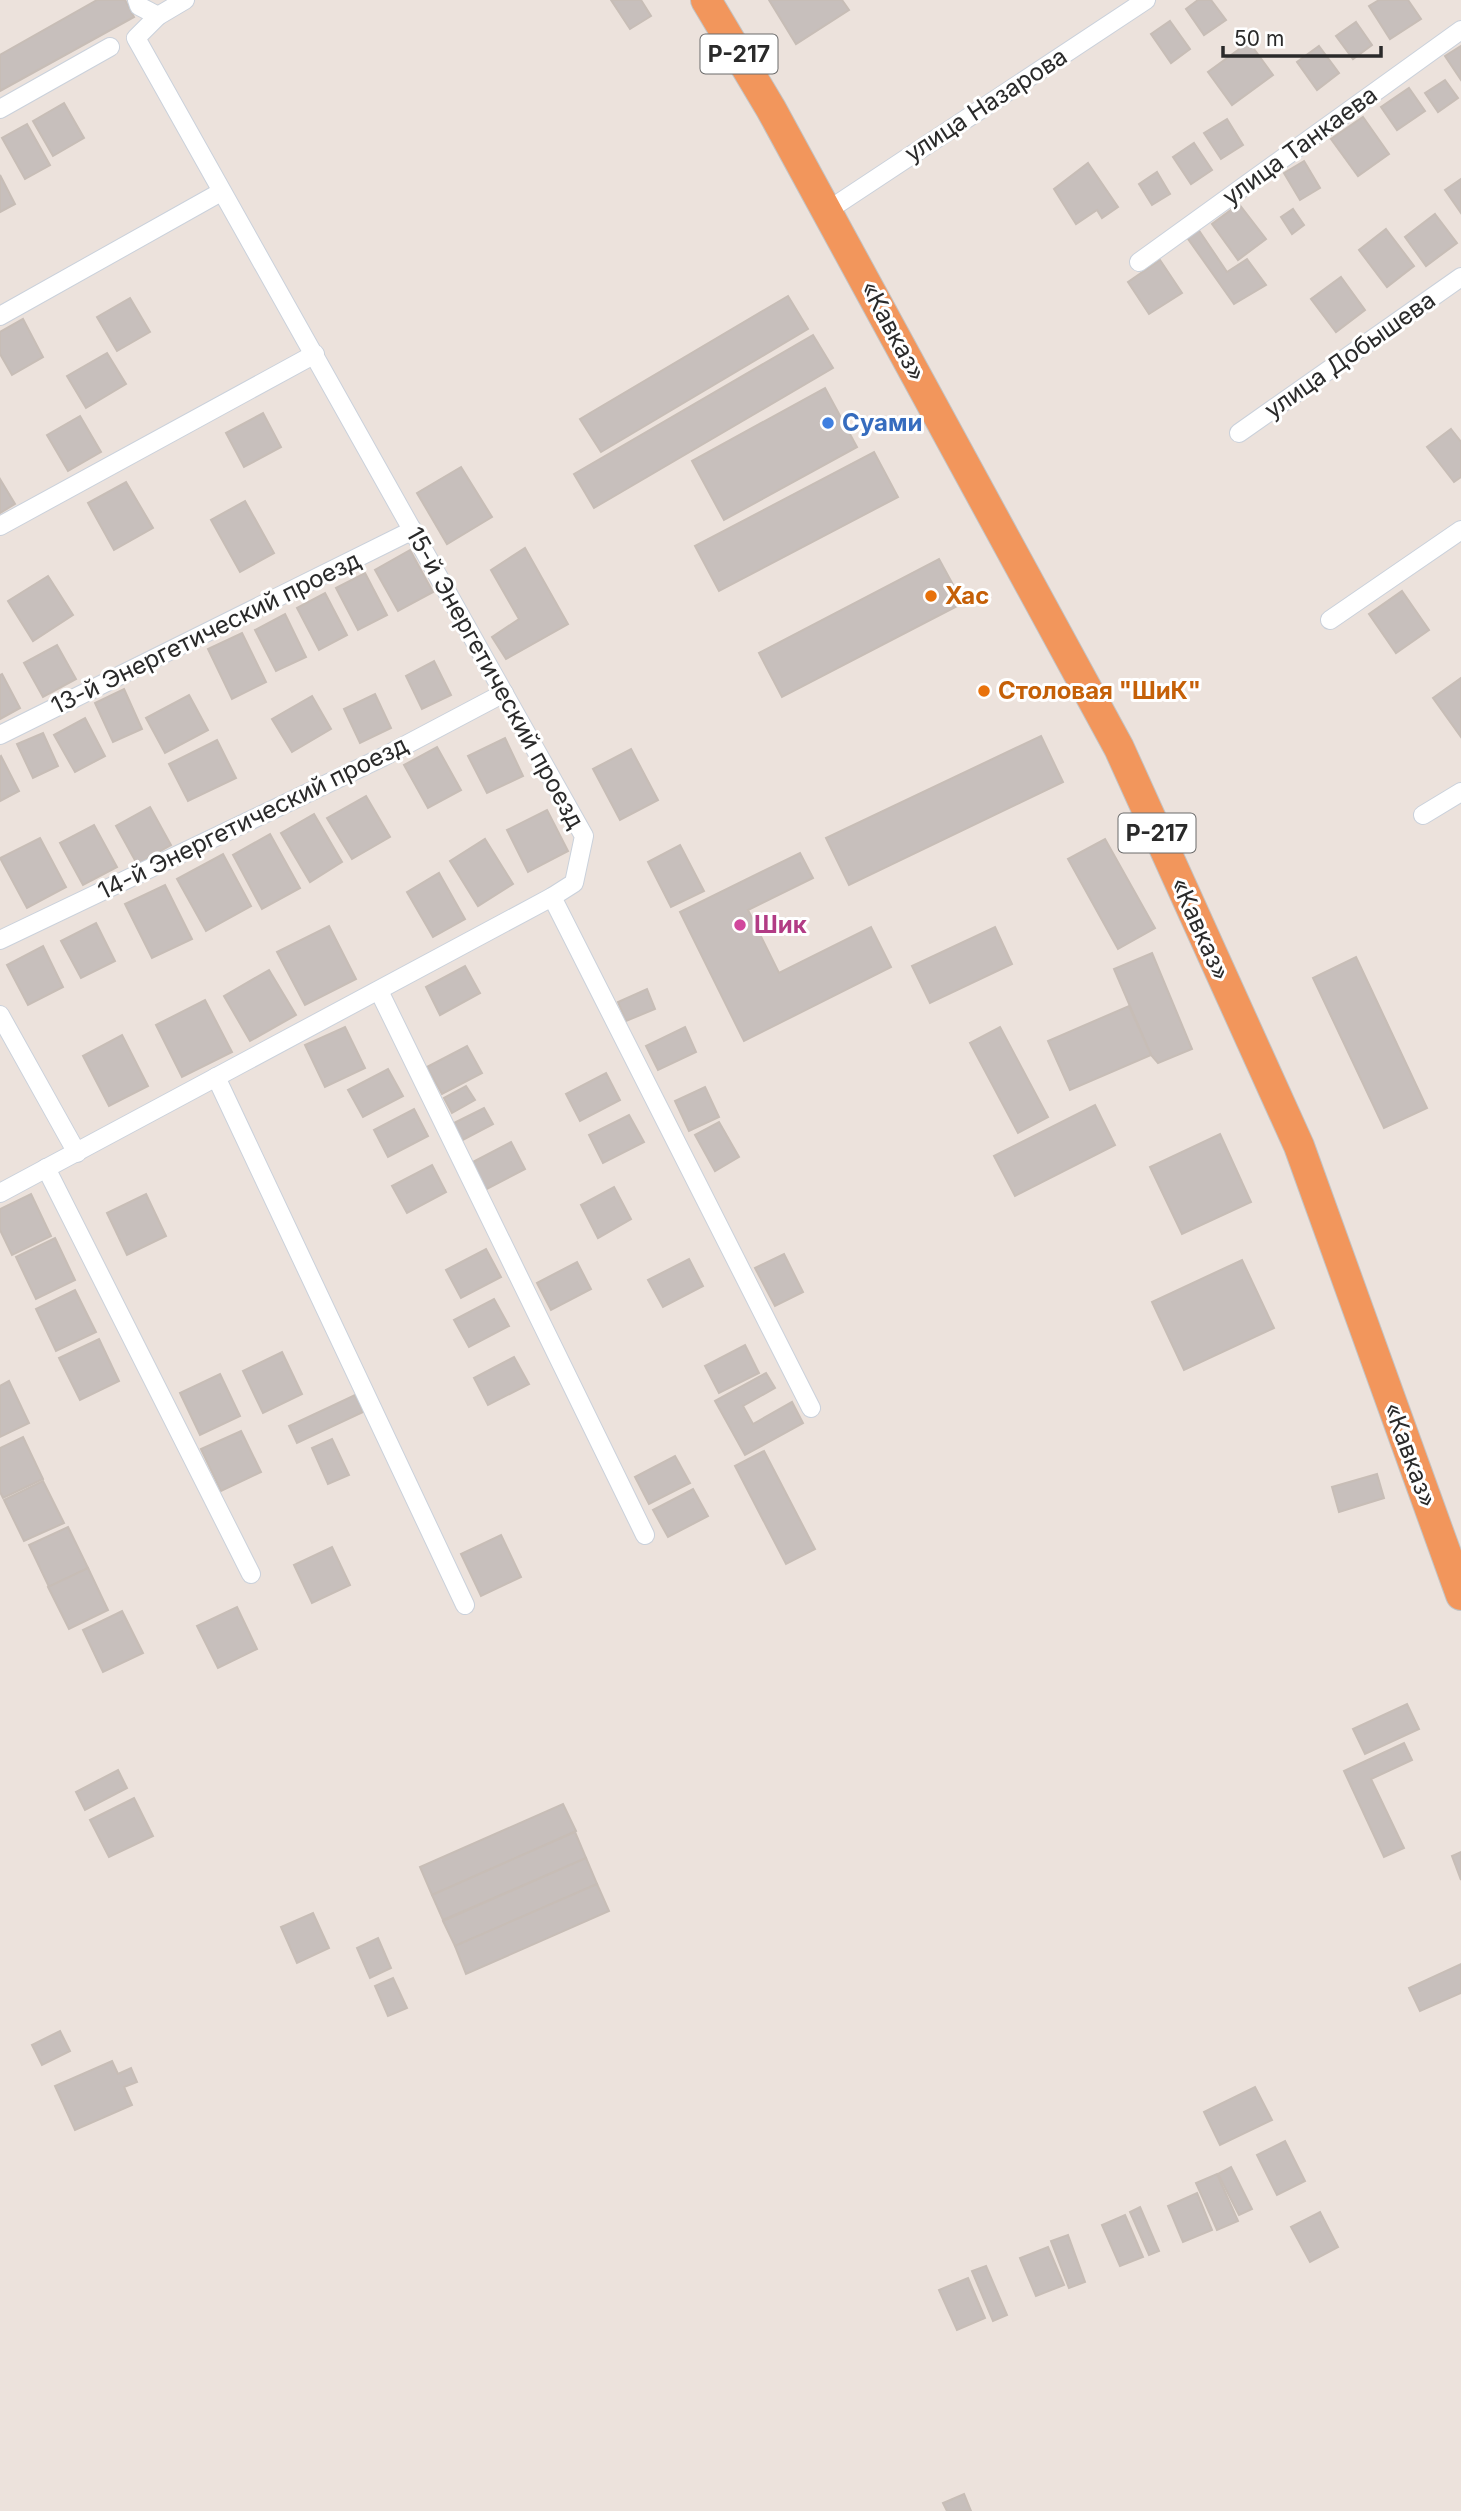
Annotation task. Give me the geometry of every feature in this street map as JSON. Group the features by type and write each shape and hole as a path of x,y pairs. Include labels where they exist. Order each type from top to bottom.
{"highway":[{"name":"«Кавказ»","path":"706,0 771,109 1119,748 1299,1146 1461,1595"}],"street":[{"path":"137,0 139,6 158,16"},
{"name":"15-й Энергетический проезд","path":"0,1193 552,897 574,883 584,836 136,38 158,16 185,0"},
{"name":"улица Назарова","path":"827,211 1146,0"},
{"name":"улица Танкаева","path":"1139,262 1461,30"},
{"path":"0,108 110,47"},
{"path":"0,316 221,192"},
{"name":"улица Добышева","path":"1239,433 1461,277"},
{"path":"0,526 315,354"},
{"name":"13-й Энергетический проезд","path":"0,735 413,530"},
{"path":"1330,620 1461,530"},
{"name":"14-й Энергетический проезд","path":"0,940 383,757 504,693"},
{"path":"1423,815 1461,792"},
{"path":"552,897 811,1408"},
{"path":"379,991 645,1535"},
{"path":"0,1016 77,1153"},
{"path":"216,1077 465,1605"},
{"path":"46,1168 251,1574"}],"building":[{"path":"97,0 125,0 134,17 0,91 0,55"},
{"path":"611,0 641,0 651,16 630,29"},
{"path":"769,0 842,0 849,10 796,44"},
{"path":"1198,0 1211,0 1226,20 1204,35 1186,9"},
{"path":"1379,0 1408,0 1421,19 1390,39 1369,6"},
{"path":"1170,21 1190,49 1171,63 1151,34"},
{"path":"1356,22 1372,45 1353,59 1336,36"},
{"path":"1249,42 1273,75 1232,105 1208,72"},
{"path":"1319,46 1339,73 1317,90 1297,62"},
{"path":"1461,46 1461,80 1445,56"},
{"path":"1445,80 1458,98 1438,112 1425,93"},
{"path":"1409,88 1425,111 1397,130 1381,107"},
{"path":"64,103 84,138 53,156 33,121"},
{"path":"1363,117 1389,154 1358,176 1331,139"},
{"path":"1227,119 1243,145 1221,159 1204,133"},
{"path":"27,124 50,165 25,179 2,138"},
{"path":"1194,143 1212,170 1191,184 1173,157"},
{"path":"1304,161 1320,188 1300,200 1284,173"},
{"path":"1088,163 1118,207 1102,218 1097,210 1076,224 1054,189"},
{"path":"1157,172 1170,194 1152,205 1139,184"},
{"path":"0,175 15,204 0,212"},
{"path":"1461,179 1461,213 1445,190"},
{"path":"1239,204 1266,239 1238,260 1212,224"},
{"path":"1293,209 1304,225 1292,234 1281,217"},
{"path":"1435,214 1457,243 1426,266 1405,237"},
{"path":"1198,229 1227,272 1247,259 1266,285 1234,304 1186,236"},
{"path":"1386,229 1414,266 1387,287 1359,250"},
{"path":"1160,260 1182,293 1149,314 1128,282"},
{"path":"1341,277 1365,310 1336,332 1311,299"},
{"path":"788,296 808,329 601,452 580,419"},
{"path":"130,298 150,332 117,351 97,317"},
{"path":"23,319 43,357 12,375 0,354 0,332"},
{"path":"813,335 833,368 594,508 574,474"},
{"path":"107,353 126,384 86,408 67,376"},
{"path":"825,388 857,447 724,520 692,461"},
{"path":"263,413 281,447 244,467 226,433"},
{"path":"80,416 101,452 68,471 47,435"},
{"path":"1451,429 1461,442 1461,477 1454,482 1427,447"},
{"path":"874,452 898,497 719,591 695,546"},
{"path":"461,467 492,517 447,544 417,493"},
{"path":"0,479 15,504 0,513"},
{"path":"126,482 153,528 114,550 88,503"},
{"path":"245,501 274,553 240,572 211,520"},
{"path":"525,548 568,624 506,659 492,637 519,619 491,570"},
{"path":"410,550 433,592 398,611 375,570"},
{"path":"939,559 963,603 782,697 759,653"},
{"path":"365,573 387,615 358,630 336,588"},
{"path":"48,576 73,615 33,641 8,601"},
{"path":"1402,591 1429,630 1396,653 1369,614"},
{"path":"325,593 347,635 319,650 297,608"},
{"path":"285,614 306,657 276,671 255,630"},
{"path":"242,633 266,682 232,699 208,649"},
{"path":"57,645 76,679 43,697 24,663"},
{"path":"434,661 451,695 422,709 406,676"},
{"path":"2,674 20,708 0,719 0,675"},
{"path":"1461,678 1461,737 1433,698"},
{"path":"124,689 142,729 113,742 95,703"},
{"path":"375,694 391,728 360,743 344,709"},
{"path":"189,695 208,730 165,753 146,718"},
{"path":"312,696 331,729 292,752 272,719"},
{"path":"85,718 105,756 75,772 54,735"},
{"path":"43,733 58,766 33,778 17,744"},
{"path":"1041,736 1063,782 849,885 826,838"},
{"path":"505,738 523,776 487,793 468,756"},
{"path":"217,740 236,778 188,801 169,764"},
{"path":"437,747 461,790 428,808 404,765"},
{"path":"631,749 658,800 620,820 593,769"},
{"path":"0,757 19,791 0,801"},
{"path":"366,796 390,837 352,859 327,818"},
{"path":"150,807 171,845 137,864 116,826"},
{"path":"547,810 568,851 528,872 507,830"},
{"path":"314,814 342,862 310,882 281,833"},
{"path":"94,825 117,867 83,885 60,843"},
{"path":"270,834 300,888 262,909 233,855"},
{"path":"40,838 66,887 27,908 0,858"},
{"path":"485,839 513,884 478,906 450,861"},
{"path":"1105,839 1155,928 1118,949 1068,859"},
{"path":"680,845 704,891 671,907 648,862"},
{"path":"800,853 813,878 748,910 779,973 871,927 891,967 744,1041 680,912"},
{"path":"223,854 251,906 206,931 177,879"},
{"path":"439,873 465,919 433,937 407,892"},
{"path":"165,885 192,939 152,958 125,904"},
{"path":"96,923 115,961 81,978 61,941"},
{"path":"329,926 356,979 305,1005 277,952"},
{"path":"995,927 1012,964 930,1003 912,966"},
{"path":"43,946 63,987 28,1005 7,965"},
{"path":"1152,953 1192,1049 1158,1063 1151,1055 1114,969"},
{"path":"1356,957 1427,1108 1384,1128 1313,978"},
{"path":"465,966 480,993 440,1015 426,987"},
{"path":"269,970 296,1015 250,1041 224,996"},
{"path":"647,989 655,1009 626,1021 618,1002"},
{"path":"205,1000 232,1052 182,1077 156,1025"},
{"path":"1129,1006 1151,1055 1070,1090 1048,1041"},
{"path":"345,1027 365,1068 325,1087 305,1045"},
{"path":"685,1027 696,1052 658,1070 646,1046"},
{"path":"1000,1027 1048,1117 1018,1133 970,1043"},
{"path":"122,1035 148,1086 109,1106 83,1056"},
{"path":"467,1046 482,1073 442,1094 427,1067"},
{"path":"388,1069 403,1096 363,1117 348,1090"},
{"path":"606,1073 620,1100 580,1121 566,1094"},
{"path":"466,1086 475,1100 452,1113 444,1098"},
{"path":"705,1087 719,1117 689,1131 675,1101"},
{"path":"1095,1105 1115,1145 1015,1196 994,1156"},
{"path":"484,1108 493,1124 461,1141 452,1124"},
{"path":"414,1109 428,1136 388,1157 374,1130"},
{"path":"629,1115 644,1142 603,1163 589,1135"},
{"path":"719,1122 739,1157 715,1171 695,1135"},
{"path":"1220,1134 1251,1202 1182,1234 1150,1167"},
{"path":"511,1142 525,1169 485,1190 471,1163"},
{"path":"432,1165 446,1192 407,1213 392,1186"},
{"path":"614,1187 631,1219 598,1238 581,1205"},
{"path":"31,1194 51,1236 12,1255 0,1230 0,1209"},
{"path":"146,1194 166,1236 127,1255 107,1213"},
{"path":"55,1238 75,1280 36,1299 16,1257"},
{"path":"486,1249 501,1277 461,1298 446,1270"},
{"path":"784,1254 803,1292 775,1306 755,1268"},
{"path":"689,1259 703,1286 663,1307 648,1280"},
{"path":"1242,1260 1274,1328 1184,1370 1152,1302"},
{"path":"577,1262 591,1289 551,1310 537,1283"},
{"path":"75,1290 96,1332 56,1351 36,1309"},
{"path":"494,1299 509,1326 469,1347 454,1320"},
{"path":"99,1339 119,1381 80,1400 59,1358"},
{"path":"745,1345 759,1373 719,1393 705,1366"},
{"path":"282,1352 302,1394 263,1413 243,1371"},
{"path":"514,1357 529,1384 488,1405 474,1378"},
{"path":"766,1373 775,1388 743,1406 753,1424 792,1402 803,1423 745,1455 715,1401"},
{"path":"220,1374 240,1416 200,1435 180,1393"},
{"path":"9,1381 29,1423 0,1437 0,1386"},
{"path":"355,1395 363,1412 297,1443 289,1426"},
{"path":"241,1431 261,1472 221,1491 201,1449"},
{"path":"23,1437 43,1479 3,1498 0,1492 0,1448"},
{"path":"332,1439 349,1475 328,1484 312,1448"},
{"path":"764,1451 815,1549 786,1564 735,1466"},
{"path":"675,1456 690,1483 649,1504 635,1477"},
{"path":"1377,1474 1384,1498 1339,1512 1332,1487"},
{"path":"43,1481 64,1523 24,1541 4,1500"},
{"path":"693,1489 708,1516 668,1537 653,1510"},
{"path":"68,1527 88,1568 49,1587 29,1545"},
{"path":"501,1535 521,1577 481,1596 461,1554"},
{"path":"332,1547 350,1585 312,1603 294,1565"},
{"path":"88,1568 108,1610 69,1629 48,1587"},
{"path":"237,1607 257,1649 218,1668 197,1626"},
{"path":"122,1611 143,1653 103,1672 83,1630"},
{"path":"1407,1704 1419,1729 1365,1754 1353,1729"},
{"path":"1404,1743 1412,1760 1371,1779 1404,1848 1384,1857 1344,1771"},
{"path":"118,1770 127,1788 85,1810 76,1792"},
{"path":"134,1798 153,1836 109,1857 90,1820"},
{"path":"563,1804 576,1831 432,1895 420,1867"},
{"path":"575,1832 586,1858 443,1920 432,1895"},
{"path":"1461,1852 1461,1880 1452,1856"},
{"path":"586,1858 597,1884 455,1946 443,1921"},
{"path":"597,1884 609,1911 466,1974 455,1946"},
{"path":"313,1913 329,1948 297,1963 281,1927"},
{"path":"378,1938 391,1968 370,1978 357,1948"},
{"path":"1461,1964 1461,1993 1420,2011 1409,1988"},
{"path":"393,1978 407,2008 388,2016 375,1986"},
{"path":"60,2031 70,2051 42,2065 32,2045"},
{"path":"112,2061 118,2074 131,2068 137,2082 124,2087 132,2105 75,2130 55,2086"},
{"path":"1255,2087 1272,2120 1220,2145 1204,2112"},
{"path":"1285,2141 1305,2181 1277,2195 1257,2155"},
{"path":"1231,2167 1252,2209 1239,2215 1218,2174"},
{"path":"1217,2174 1238,2221 1217,2230 1196,2183"},
{"path":"1197,2193 1212,2230 1183,2242 1168,2206"},
{"path":"1140,2207 1159,2251 1149,2255 1130,2212"},
{"path":"1320,2212 1338,2247 1310,2262 1291,2227"},
{"path":"1125,2215 1143,2257 1120,2266 1102,2225"},
{"path":"1068,2235 1085,2282 1069,2288 1051,2241"},
{"path":"1048,2247 1064,2285 1036,2296 1020,2258"},
{"path":"986,2266 1007,2315 993,2321 972,2271"},
{"path":"968,2278 985,2318 957,2330 939,2290"},
{"path":"964,2494 971,2511 947,2511 943,2503"}],"place":[{"name":"Суами","path":"828,423"},
{"name":"Хас","path":"931,596"},
{"name":"Столовая \"ШиК\"","path":"984,691"},
{"name":"Шик","path":"740,925"}]}
